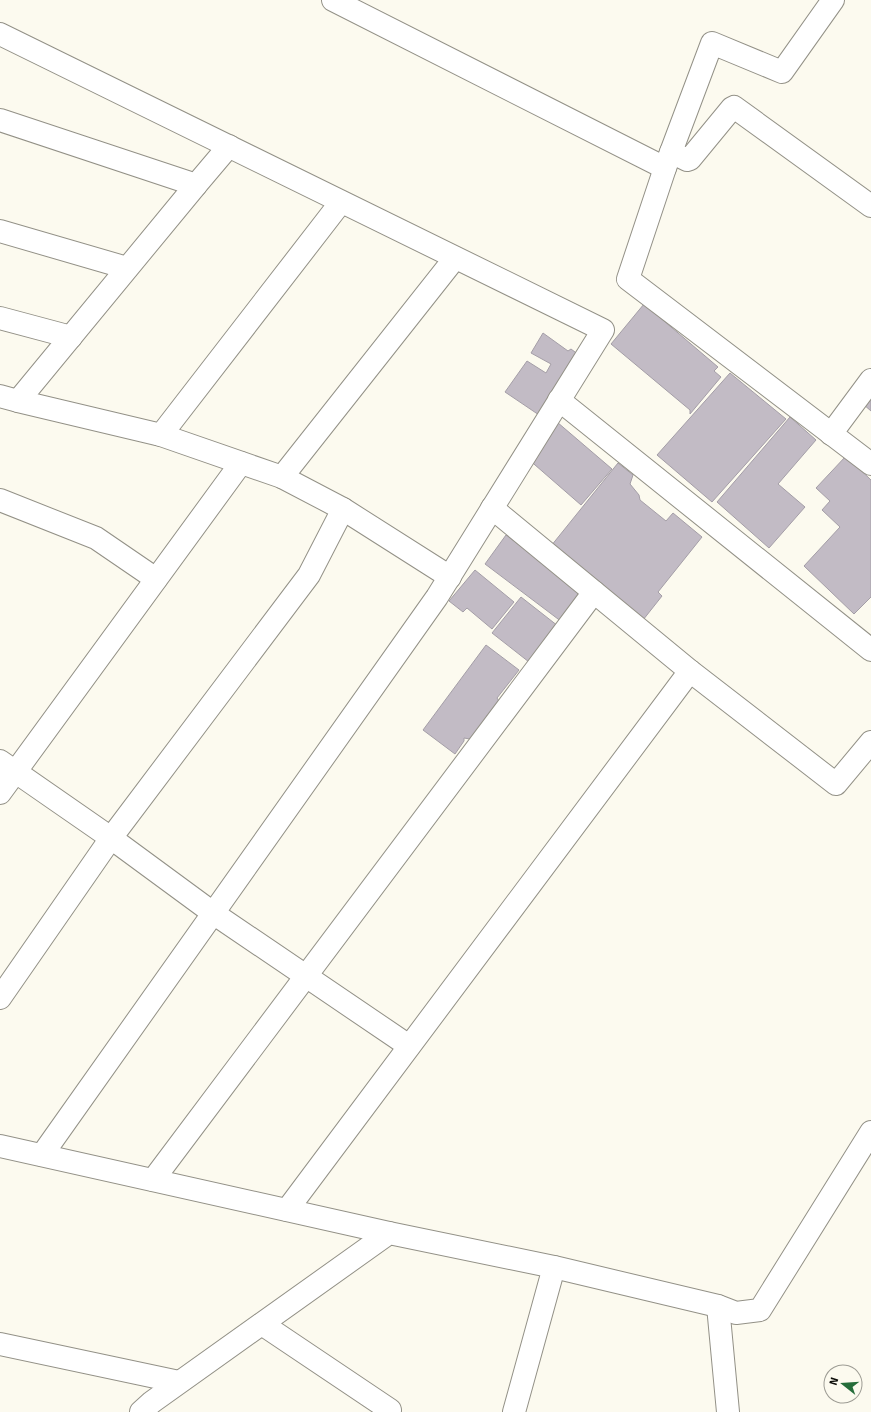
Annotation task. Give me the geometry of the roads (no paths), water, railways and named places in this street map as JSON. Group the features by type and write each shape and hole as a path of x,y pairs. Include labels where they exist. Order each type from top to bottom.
{"street":[{"path":"333,0 668,160 690,159 734,107 871,206"},
{"path":"832,0 782,72 712,43 668,160 628,279 871,464"},
{"path":"0,34 603,330 450,577 42,1155"},
{"path":"0,120 196,185"},
{"path":"9,399 71,337 229,146"},
{"path":"158,434 161,435 341,202"},
{"path":"0,231 127,268"},
{"path":"282,477 455,258"},
{"path":"0,318 71,337"},
{"path":"831,434 871,380"},
{"path":"9,399 158,434 282,477 343,509 450,577"},
{"path":"559,400 869,644"},
{"path":"0,793 8,766 156,579 241,463"},
{"path":"0,501 96,538 156,579"},
{"path":"492,508 690,671 836,784 871,742"},
{"path":"0,998 111,838 309,575 343,509"},
{"path":"153,1180 594,592"},
{"path":"287,1210 690,671"},
{"path":"8,766 111,838 213,913 409,1046"},
{"path":"0,1146 389,1233 554,1267 718,1306 736,1313 760,1310 871,1132"},
{"path":"141,1412 179,1382 389,1233"},
{"path":"514,1412 554,1267"},
{"path":"718,1306 728,1412"},
{"path":"262,1324 391,1411"},
{"path":"0,1344 179,1382"}]}
